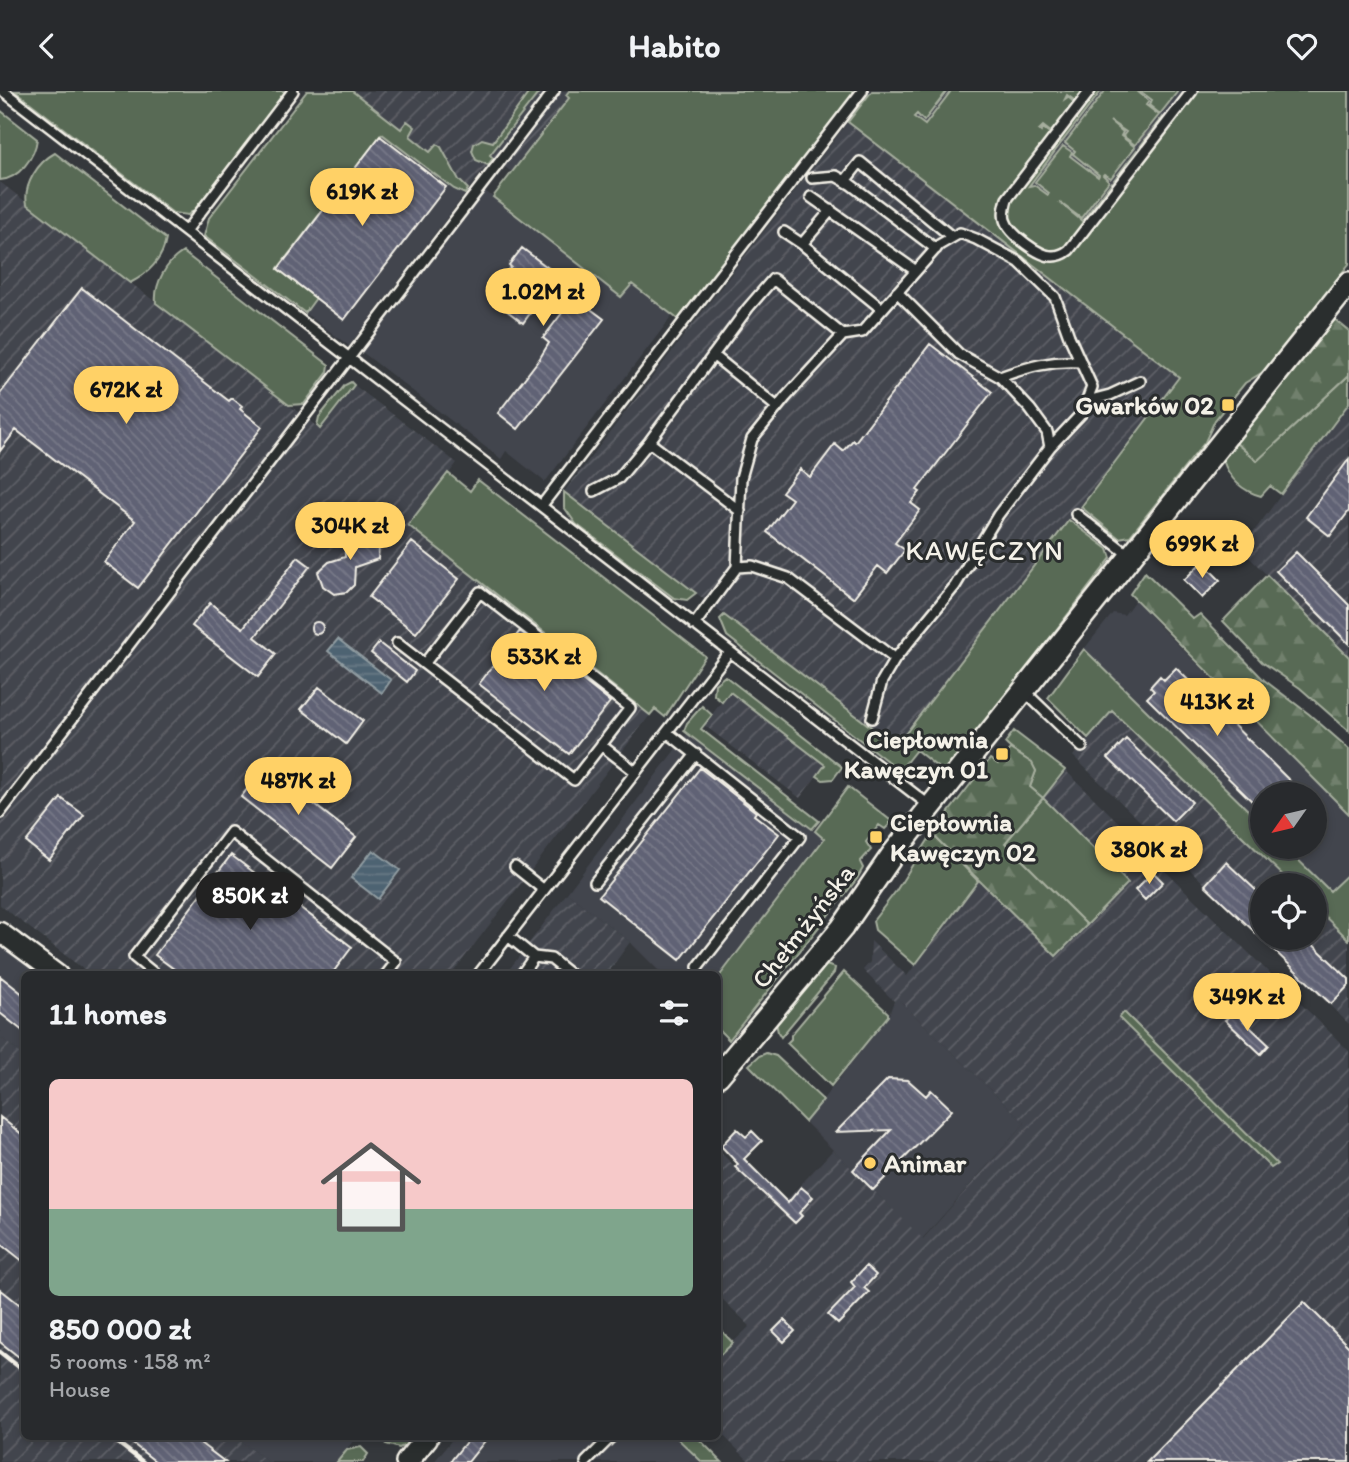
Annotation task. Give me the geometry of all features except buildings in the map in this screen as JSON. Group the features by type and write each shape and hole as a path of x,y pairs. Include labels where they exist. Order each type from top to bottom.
{"street":[{"name":"Chełmżyńska","path":"721,1072 842,928 893,853 1349,283"},
{"path":"0,932 53,971"},
{"path":"407,1462 425,1440"}],"lane":[{"path":"3,91 351,356 694,625 932,807"},
{"path":"186,231 293,91"},
{"path":"0,813 554,91"},
{"path":"542,505 862,91"},
{"path":"1090,91 1007,198 1004,207 1004,218 1008,226 1045,255 1054,256 1069,250 1192,91"},
{"path":"845,181 860,162 952,237"},
{"path":"812,178 836,176 845,181 936,249"},
{"path":"811,197 916,271"},
{"path":"802,244 831,210"},
{"path":"784,232 882,309"},
{"path":"694,625 737,567 741,478 752,439 777,407 844,335 862,332 936,249 960,233 976,239 1019,262 1055,297 1092,387 1082,413 1050,447 998,515 955,586 895,659 882,681 872,718"},
{"path":"594,491 619,478 773,279 844,335"},
{"path":"897,292 959,355 1000,377 1047,432 1050,447"},
{"path":"713,355 777,407"},
{"path":"1000,377 1032,365 1060,361 1081,362"},
{"path":"1087,401 1110,395 1140,381"},
{"path":"649,442 740,511"},
{"path":"1076,514 1131,557"},
{"path":"737,567 752,566 788,577 895,659"},
{"path":"397,643 424,664 574,780 630,708 480,592 424,664"},
{"path":"481,971 729,652"},
{"path":"1023,690 1082,747"},
{"path":"667,731 800,837 698,967"},
{"path":"601,745 636,772"},
{"path":"594,883 695,754"},
{"path":"148,971 134,957 231,832 396,962 389,971"},
{"path":"515,867 544,890"},
{"path":"508,936 534,957 551,959 566,971"},
{"path":"524,971 534,957"},
{"path":"586,1462 608,1440"}],"shaded area":[{"path":"345,91 1349,91 1349,95 1149,355 1179,377 896,746 564,492 848,122 832,111 557,116 513,173 493,158 468,189"},
{"path":"382,134 454,189 465,194 349,346 305,313 316,298 278,269"},
{"path":"0,182 320,429 354,385 457,463 408,526 650,715 454,971 86,971 0,905"},
{"path":"485,191 621,296 631,283 673,315 545,482 506,451 501,459 362,352"},
{"path":"1349,403 1349,657 1241,549"},
{"path":"1135,600 1317,782 1250,782 1250,812 1084,649 1113,613 1124,615"},
{"path":"729,692 825,765 800,798 704,725"},
{"path":"1111,710 1250,844 1250,859 1266,859 1281,873 1250,873 1250,928 1073,756"},
{"path":"687,734 825,839 721,974 721,971 659,971 630,942 567,893"},
{"path":"1065,770 1349,1051 1349,1462 750,1462 721,1433 721,1354 750,1326 721,1298 721,1153 778,1209 833,1150 923,1239 1025,1123 900,1001 894,1001 863,970 870,962 871,941 907,976 978,881 1056,956 1128,883 1043,798"},
{"path":"1327,792 1349,814 1349,910 1327,888 1327,873 1311,873 1297,859 1327,859"},
{"path":"567,893 630,942 609,971 508,971"},
{"path":"1327,919 1349,940 1349,1024 1273,950 1327,950"},
{"path":"0,941 40,971 21,971 21,1054 0,1037"},
{"path":"894,1001 900,1001 1025,1123 922,1239 805,1122 888,1017"},
{"path":"0,1037 21,1054 21,1440 239,1440 268,1462 0,1462"},
{"path":"239,1440 354,1440 337,1462 268,1462"},
{"path":"452,1440 679,1440 702,1462 434,1462"}],"green space":[{"path":"15,91 286,91 188,215 173,213"},
{"path":"307,91 352,91 401,129 407,121 415,127 410,136 430,152 437,144 441,147 459,180 468,189 465,194 454,189 382,134 278,268 316,298 305,313 204,236 209,218"},
{"path":"530,91 540,91 490,155 493,158 488,165 476,160 472,151 474,144 482,139 493,142"},
{"path":"569,91 855,91 679,320 632,284 621,297 493,197 569,98 566,95"},
{"path":"872,91 947,91 924,121 917,114 914,117 925,125 951,91 1085,91 1077,102 1067,95 1065,99 1068,97 1076,104 1052,133 1043,126 1039,130 1041,132 1043,128 1052,135 1018,176 1003,201 1000,212 1009,230 1028,249 1036,255 1051,259 1062,258 1196,91 1349,91 1349,264 1263,372 1245,383 1215,420 1205,442 1130,536 1119,538 1081,507 1179,377 848,122"},
{"path":"1094,91 1101,91 1062,142 1059,141 1061,143 1029,186 1034,185 1048,195 1049,193 1035,182 1063,146 1072,152 1070,156 1098,177 1099,175 1073,154 1075,151 1065,143 1105,91 1137,91 1149,101 1146,105 1159,115 1135,145 1123,136 1126,132 1110,121 1123,132 1121,136 1135,147 1111,178 1103,175 1109,181 1081,218 1059,202 1082,221 1112,182 1115,184 1114,180 1137,150 1139,151 1162,117 1166,121 1067,248 1057,252 1044,252 1012,229 1007,218 1009,203"},
{"path":"1140,91 1178,91 1160,114 1149,105 1152,100"},
{"path":"0,110 37,139 25,166 14,176 0,180"},
{"path":"55,153 166,239 158,259 143,275 130,283 27,204 27,189 33,175 43,162"},
{"path":"183,252 329,365 328,372 304,404 289,405 156,303 162,274"},
{"path":"1333,318 1349,331 1349,375 1257,461 1235,442"},
{"path":"1349,375 1349,403 1281,494 1270,486 1261,496 1237,483 1223,460 1235,442 1257,461"},
{"path":"351,382 354,385 320,429 317,426 319,417 345,385"},
{"path":"448,473 470,491 478,480 705,656 665,717 655,709 650,715 408,525"},
{"path":"564,492 696,593 687,600 674,598 576,524 564,507"},
{"path":"1069,520 1108,549 1111,558 946,774 916,750 900,770 727,636 720,619 724,615 896,746"},
{"path":"1145,572 1193,619 1200,614 1264,680 1349,749 1349,814 1327,792 1327,782 1317,782 1130,594"},
{"path":"1267,575 1349,657 1349,731 1300,688 1262,662 1223,621"},
{"path":"1084,649 1250,812 1250,844 1112,711 1088,738 1048,698"},
{"path":"725,676 842,767 833,779 823,780 817,776 825,765 730,692 722,702 714,695 715,684"},
{"path":"702,706 712,715 701,729 819,821 812,829 684,731 687,723"},
{"path":"1014,731 1065,770 1043,798 1030,787 1036,771 1033,766 1005,743"},
{"path":"1010,749 1032,763 1036,771 1030,787 1043,798 1005,843 1087,925 1056,956 932,834 990,759 998,764"},
{"path":"848,787 890,820 885,829 879,825 866,842 871,850 860,862 863,868 857,879 729,1040 721,1032 721,974 824,839 815,831"},
{"path":"1043,798 1128,883 1087,925 1005,843"},
{"path":"932,834 978,881 915,965 875,930 873,921 896,891"},
{"path":"1266,859 1297,859 1312,873 1281,873"},
{"path":"1349,873 1349,940 1327,919 1327,888 1330,891"},
{"path":"822,966 835,968 834,973 781,1037 776,1023"},
{"path":"844,972 888,1013 888,1016 831,1086 787,1043"},
{"path":"1124,1012 1277,1164 1271,1168 1119,1018"},
{"path":"766,1053 776,1056 823,1100 805,1122 749,1065"},
{"path":"721,1330 733,1343 721,1354"},
{"path":"389,1440 415,1440 399,1448 386,1444"},
{"path":"679,1440 700,1440 722,1462 702,1462"},
{"path":"361,1447 368,1454 363,1462 337,1462 347,1450"}],"water":[{"path":"338,639 391,680 382,693 328,651"},
{"path":"373,850 400,870 378,899 351,878"}],"railway":[{"path":"0,1352 21,1369"},
{"path":"114,1440 143,1462"}],"place":[{"name":"Gwarków 02","path":"1228,405"},
{"name":"Ciepłownia Kawęczyn 01","path":"1002,754"},
{"name":"Ciepłownia Kawęczyn 02","path":"876,837"},
{"name":"Animar","path":"870,1163"}],"district":[{"name":"KAWĘCZYN","path":"985,550"}]}
